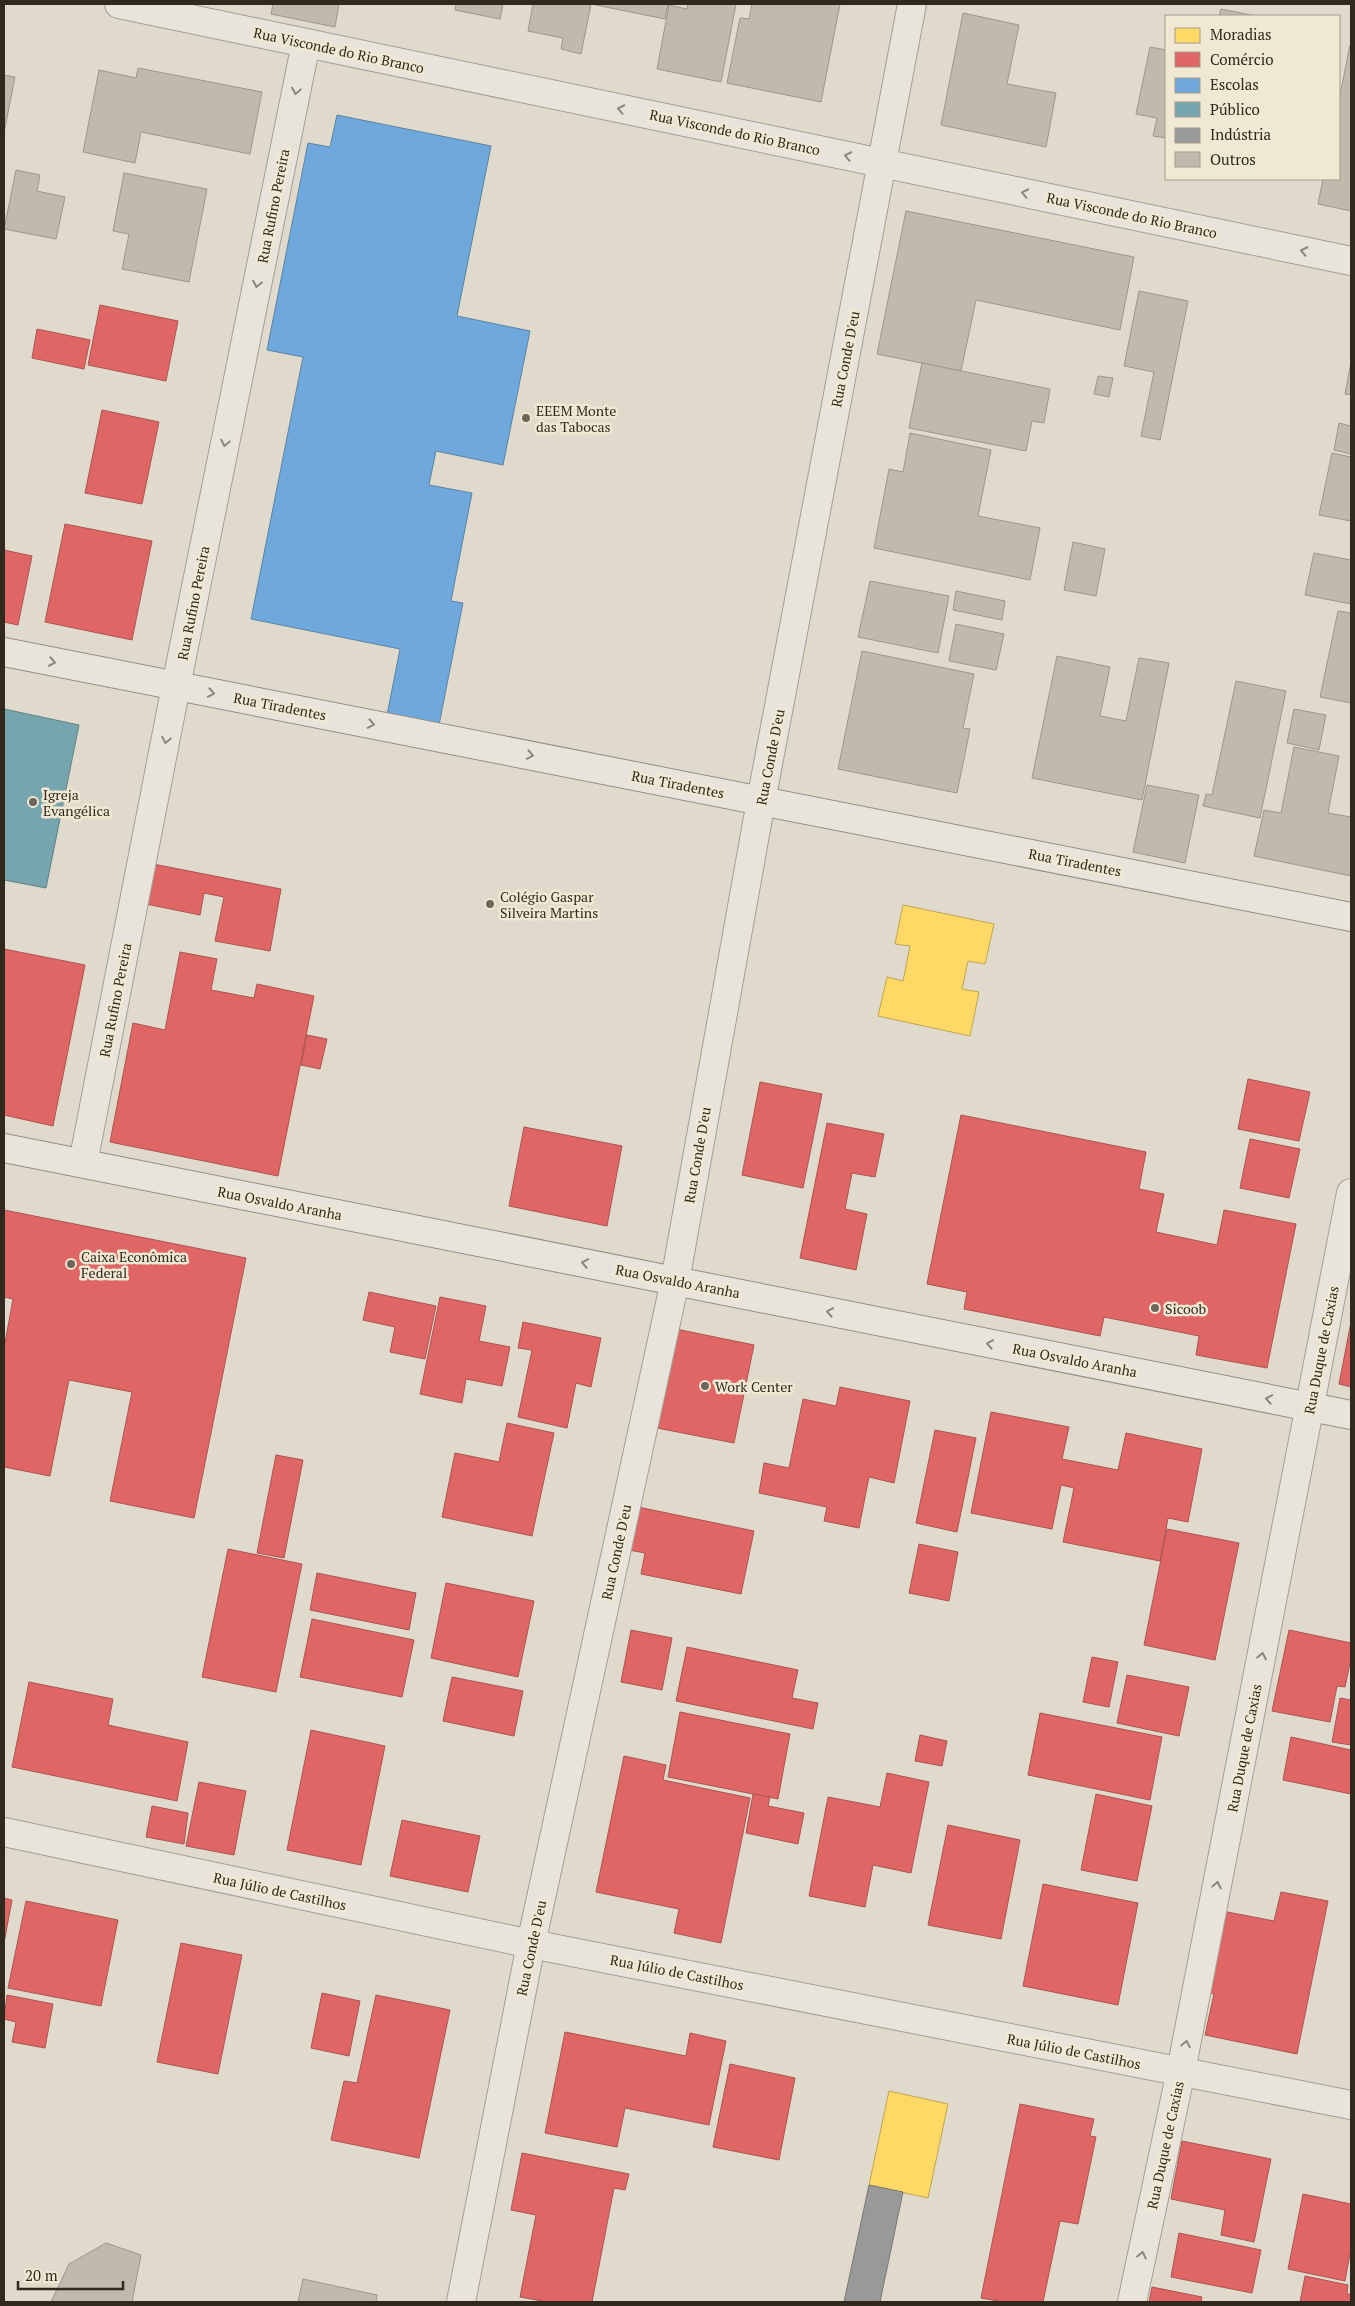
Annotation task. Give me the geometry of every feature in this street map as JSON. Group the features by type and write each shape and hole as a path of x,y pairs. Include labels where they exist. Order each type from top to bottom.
{"street":[{"name":"Rua Visconde do Rio Branco","path":"120,4 1351,261"},
{"name":"Rua Conde D'eu","path":"461,2302 531,1944 675,1281 761,800 912,4"},
{"name":"Rua Rufino Pereira","path":"83,1163 176,686 306,43"},
{"name":"Rua Tiradentes","path":"4,652 1351,917"},
{"name":"Rua Osvaldo Aranha","path":"4,1148 1351,1416"},
{"name":"Rua Duque de Caxias","path":"1132,2302 1181,2071 1351,1193"},
{"name":"Rua Júlio de Castilhos","path":"4,1832 531,1944 1351,2105"}],"building: Moradias":[{"path":"903,905 994,924 985,964 968,961 962,989 979,992 970,1036 878,1016 887,977 903,981 910,946 895,944"},
{"path":"889,2091 948,2104 928,2198 869,2185"}],"building: Comércio":[{"path":"100,305 178,321 166,381 88,365"},
{"path":"37,329 90,340 84,369 32,358"},
{"path":"102,410 159,422 142,504 85,493"},
{"path":"65,524 152,541 132,640 45,622"},
{"path":"4,550 32,556 18,625 4,622"},
{"path":"153,864 281,889 270,951 215,941 224,897 204,893 200,915 146,904"},
{"path":"4,949 85,965 53,1126 4,1115"},
{"path":"180,952 217,959 211,990 254,998 257,984 314,996 278,1176 110,1142 133,1023 165,1030"},
{"path":"307,1035 327,1039 320,1069 301,1065"},
{"path":"1248,1079 1310,1092 1299,1141 1238,1129"},
{"path":"760,1082 822,1094 803,1188 742,1175"},
{"path":"961,1115 1146,1152 1139,1189 1164,1194 1156,1232 1217,1245 1224,1210 1296,1224 1267,1368 1196,1355 1199,1336 1104,1317 1100,1336 964,1309 967,1292 927,1284"},
{"path":"827,1123 884,1134 875,1177 852,1173 845,1209 867,1214 856,1270 800,1258"},
{"path":"524,1127 622,1146 607,1226 509,1206"},
{"path":"1250,1139 1300,1149 1289,1198 1240,1188"},
{"path":"4,1210 246,1258 194,1518 110,1501 132,1392 69,1380 50,1476 4,1467 4,1348 13,1299 4,1297"},
{"path":"369,1292 436,1306 425,1359 390,1352 395,1327 363,1320"},
{"path":"440,1297 486,1306 479,1341 510,1347 502,1386 466,1379 462,1403 420,1394"},
{"path":"523,1322 601,1338 591,1387 576,1383 567,1428 518,1417 532,1350 518,1348"},
{"path":"1351,1322 1351,1387 1339,1384"},
{"name":"Work Center","path":"676,1329 754,1345 734,1443 657,1428"},
{"path":"840,1387 910,1401 894,1483 869,1477 859,1528 824,1521 827,1507 759,1493 764,1463 789,1468 803,1399 836,1406"},
{"path":"991,1412 1069,1427 1062,1459 1118,1470 1126,1433 1202,1449 1188,1522 1168,1518 1160,1561 1063,1542 1074,1488 1061,1485 1052,1529 971,1513"},
{"path":"507,1423 554,1433 532,1536 442,1517 455,1453 499,1462"},
{"path":"935,1430 976,1438 957,1532 916,1523"},
{"path":"276,1455 303,1460 284,1558 257,1553"},
{"path":"638,1507 754,1531 741,1594 641,1574 645,1553 629,1550"},
{"path":"1167,1529 1239,1543 1215,1660 1144,1645"},
{"path":"919,1544 958,1552 949,1601 909,1593"},
{"path":"228,1549 302,1564 276,1692 202,1677"},
{"path":"317,1573 416,1593 409,1630 310,1610"},
{"path":"446,1583 534,1601 518,1677 431,1658"},
{"path":"312,1619 414,1640 402,1697 300,1677"},
{"path":"631,1630 672,1638 662,1690 621,1682"},
{"path":"1289,1630 1351,1643 1351,1658 1345,1687 1337,1686 1330,1722 1272,1711"},
{"path":"687,1647 798,1670 792,1698 818,1703 813,1729 676,1701"},
{"path":"1092,1657 1118,1662 1109,1707 1083,1702"},
{"path":"1127,1675 1189,1687 1179,1736 1117,1723"},
{"path":"452,1677 523,1691 514,1736 443,1721"},
{"path":"29,1682 113,1699 108,1725 188,1742 177,1801 12,1767"},
{"path":"1340,1698 1351,1700 1351,1745 1332,1742"},
{"path":"680,1712 790,1734 778,1799 668,1777"},
{"path":"1040,1713 1162,1737 1150,1800 1028,1775"},
{"path":"311,1730 385,1746 361,1865 287,1850"},
{"path":"920,1735 947,1741 942,1766 915,1761"},
{"path":"1291,1737 1351,1750 1351,1794 1283,1780"},
{"path":"624,1756 666,1765 663,1780 750,1798 721,1943 674,1933 679,1909 596,1892"},
{"path":"887,1773 929,1782 911,1873 873,1865 865,1907 809,1896 828,1797 880,1807"},
{"path":"199,1782 246,1791 234,1855 186,1846"},
{"path":"753,1794 770,1797 768,1806 804,1813 798,1844 746,1833"},
{"path":"1096,1794 1152,1806 1137,1881 1081,1870"},
{"path":"152,1806 188,1813 184,1844 146,1837"},
{"path":"402,1820 480,1836 468,1892 390,1876"},
{"path":"948,1825 1020,1840 1001,1939 928,1925"},
{"path":"1043,1884 1138,1903 1118,2005 1023,1986"},
{"path":"1281,1892 1328,1901 1297,2054 1205,2035 1214,1994 1200,1991 1217,1910 1274,1921"},
{"path":"4,1898 12,1900 4,1943"},
{"path":"26,1901 118,1920 101,2006 8,1988"},
{"path":"181,1943 242,1955 218,2074 157,2062"},
{"path":"322,1993 360,2001 349,2056 311,2048"},
{"path":"7,1995 53,2004 45,2048 12,2042 16,2022 4,2019"},
{"path":"376,1995 450,2010 419,2158 331,2140 344,2081 357,2083"},
{"path":"565,2032 686,2056 690,2033 726,2041 709,2125 625,2108 617,2147 545,2133"},
{"path":"730,2064 795,2078 779,2160 713,2147"},
{"path":"1020,2104 1094,2119 1090,2136 1096,2137 1078,2224 1060,2221 1043,2302 1004,2302 981,2298"},
{"path":"1182,2141 1271,2159 1254,2242 1221,2235 1225,2210 1171,2199"},
{"path":"522,2153 629,2174 625,2190 614,2188 592,2302 548,2302 520,2297 536,2215 511,2210"},
{"path":"1303,2194 1351,2204 1351,2248 1345,2281 1288,2269"},
{"path":"1179,2233 1261,2250 1252,2293 1171,2277"},
{"path":"1305,2276 1348,2285 1347,2294 1351,2294 1351,2302 1300,2302"},
{"path":"1152,2287 1202,2297 1201,2302 1149,2302"}],"building: Escolas":[{"path":"337,115 491,146 457,316 530,331 503,465 436,451 429,485 472,493 451,601 463,603 439,725 387,715 400,649 251,619 303,357 267,350 308,143 330,147"}],"building: Público":[{"name":"Igreja Evangélica","path":"4,709 79,725 46,888 4,880"}],"building: Indústria":[{"path":"869,2185 903,2192 880,2302 844,2302"}],"building: Outros":[{"path":"273,4 339,4 335,27 271,14"},
{"path":"456,4 503,4 500,19 455,10"},
{"path":"533,4 591,4 581,54 561,49 563,38 528,31"},
{"path":"591,4 668,4 665,19"},
{"path":"688,4 736,4 721,82 657,69 669,5 687,9"},
{"path":"752,4 840,4 821,102 727,83 740,18 749,19"},
{"path":"1221,9 1251,15 1219,15"},
{"path":"963,13 1019,25 1007,84 1056,93 1046,147 941,125"},
{"path":"1350,45 1351,211 1318,204 1323,180 1340,180 1340,95"},
{"path":"1150,47 1165,50 1165,138 1153,136 1157,118 1136,114"},
{"path":"138,68 262,92 250,154 141,132 135,163 83,152 99,70 136,78"},
{"path":"4,75 15,77 4,133"},
{"path":"16,170 40,175 37,191 65,197 56,239 4,229"},
{"path":"124,173 207,189 189,282 122,269 129,234 113,231"},
{"path":"906,211 1134,257 1120,330 976,300 961,371 877,354"},
{"path":"1139,291 1188,301 1160,440 1141,436 1154,372 1124,366"},
{"path":"1351,362 1351,395 1345,394"},
{"path":"922,363 1050,389 1044,423 1032,421 1026,451 909,428"},
{"path":"1098,376 1113,378 1109,397 1094,394"},
{"path":"1339,423 1351,426 1351,454 1334,450"},
{"path":"910,433 991,450 978,516 1040,528 1030,580 874,548 889,469 903,472"},
{"path":"1332,453 1351,457 1351,521 1319,515"},
{"path":"1073,542 1105,549 1096,596 1064,590"},
{"path":"1314,553 1351,560 1351,604 1305,595"},
{"path":"870,581 949,596 938,653 858,637"},
{"path":"956,591 1005,601 1002,620 953,610"},
{"path":"1338,611 1351,613 1351,703 1320,697"},
{"path":"956,624 1004,634 996,670 949,661"},
{"path":"862,651 974,674 963,728 970,729 957,793 838,769"},
{"path":"1057,656 1110,667 1100,716 1126,721 1139,658 1169,663 1142,800 1032,778"},
{"path":"1236,681 1286,691 1260,818 1203,806 1206,794 1212,795"},
{"path":"1294,709 1326,715 1319,750 1287,743"},
{"path":"1294,747 1339,756 1328,813 1351,817 1351,876 1254,856 1264,810 1281,813"},
{"path":"1147,785 1199,795 1185,863 1133,852"},
{"path":"106,2243 141,2255 132,2302 51,2302 69,2264"},
{"path":"303,2279 377,2295 376,2302 298,2302"}],"place":[{"name":"EEEM Monte das Tabocas","path":"526,418"},
{"name":"Igreja Evangélica","path":"33,802"},
{"name":"Colégio Gaspar Silveira Martins","path":"490,904"},
{"name":"Caixa Econômica Federal","path":"71,1264"},
{"name":"Sicoob","path":"1155,1308"},
{"name":"Work Center","path":"705,1386"}]}
